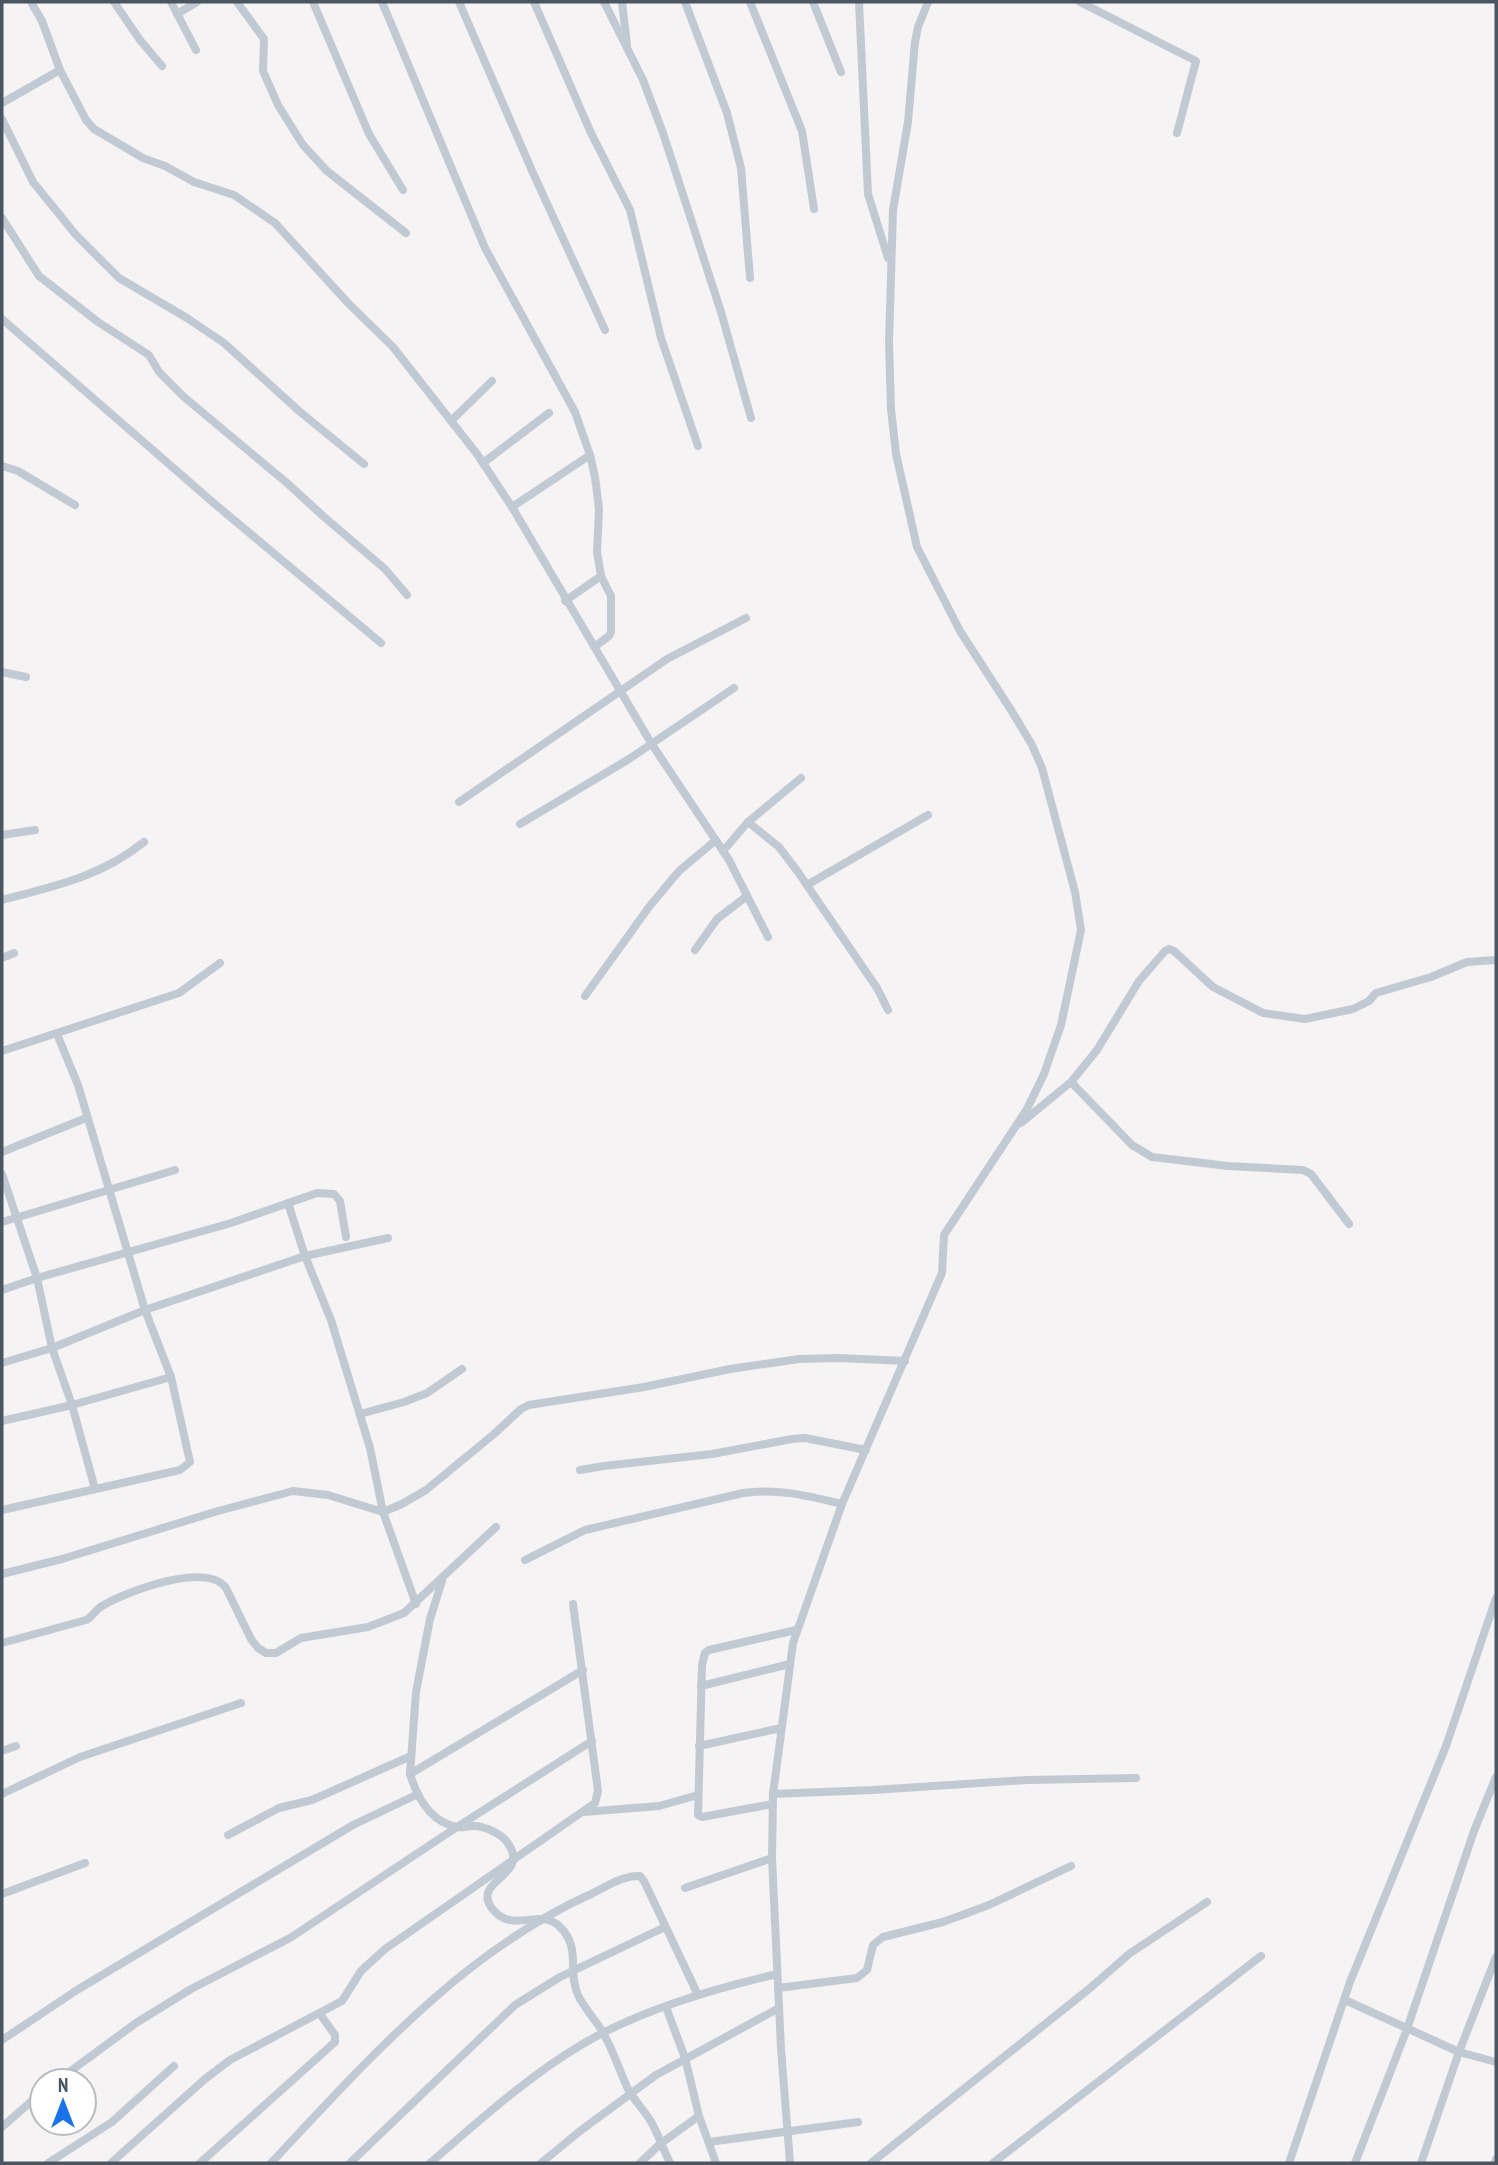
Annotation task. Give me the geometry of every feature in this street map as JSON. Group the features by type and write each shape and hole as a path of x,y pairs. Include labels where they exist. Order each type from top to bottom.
{"street":[{"path":"31,2 42,21 60,70 81,114 94,129 143,158 165,166 194,182 234,195 275,223 348,303 393,347 451,421 512,507 651,743 723,851 768,937"},
{"path":"114,2 162,66"},
{"path":"172,2 196,50"},
{"path":"177,14 197,2"},
{"path":"237,2 264,39 263,71 278,105 303,145 327,171 405,233"},
{"path":"313,2 369,134 403,190"},
{"path":"382,2 485,248 575,412 590,455 599,509 597,552 601,576 611,592 609,636 594,647"},
{"path":"459,2 605,330"},
{"path":"534,2 629,210 661,338 698,446"},
{"path":"604,2 643,80 663,133 721,312 751,418"},
{"path":"622,2 628,50"},
{"path":"685,2 727,113 741,168 750,278"},
{"path":"750,2 802,131 814,209"},
{"path":"813,2 841,72"},
{"path":"859,2 868,194 891,264"},
{"path":"790,2163 783,2088 772,1858 773,1799 796,1630 842,1504 942,1273 944,1235 1027,1109 1044,1073 1061,1025 1079,942 1079,913 1042,768 1032,745 960,631 917,547 896,454 891,409 891,264 894,210 908,122 915,42 928,2"},
{"path":"1080,2 1196,61 1177,133"},
{"path":"2,103 60,70"},
{"path":"2,119 33,182 76,235 119,278 224,343 299,411 364,464"},
{"path":"2,218 39,276 98,322 149,355 159,372 184,397 385,569 407,596"},
{"path":"2,318 216,505 382,643"},
{"path":"451,421 492,381"},
{"path":"482,463 549,413"},
{"path":"512,507 590,455"},
{"path":"4,469 18,471 75,505"},
{"path":"565,601 599,580 601,576"},
{"path":"458,802 667,659 746,618"},
{"path":"2,672 26,677"},
{"path":"520,824 629,760 734,688"},
{"path":"723,851 748,822 801,778"},
{"path":"807,885 928,816"},
{"path":"748,822 779,847 877,988 888,1010"},
{"path":"2,835 35,830"},
{"path":"585,996 649,907 679,872 716,840"},
{"path":"2,900 84,878 114,864 144,842"},
{"path":"695,950 718,919 747,896"},
{"path":"1015,1128 1070,1082 1097,1050 1139,981 1169,949 1213,987 1252,1008 1263,1013 1305,1019 1353,1009 1369,1001 1376,993 1431,977 1467,962 1496,960"},
{"path":"2,958 14,953"},
{"path":"2,1051 179,993 190,988 220,963"},
{"path":"2,1510 180,1470 190,1462 171,1377 145,1310 74,1074 57,1034"},
{"path":"1070,1082 1132,1145 1152,1157 1228,1166 1303,1170 1311,1174 1349,1224"},
{"path":"2,1152 86,1118"},
{"path":"2,1222 175,1170"},
{"path":"2,1174 37,1278 52,1348 72,1405 95,1489"},
{"path":"2,1290 232,1223 317,1193 334,1195 340,1201 346,1237"},
{"path":"288,1203 331,1320 370,1448 383,1512 416,1604"},
{"path":"2,1363 52,1348 145,1310 306,1256 388,1238"},
{"path":"2,1574 293,1491 328,1495 383,1512 426,1490 529,1405 799,1359 905,1361"},
{"path":"360,1414 427,1393 462,1370"},
{"path":"2,1421 72,1405 171,1377"},
{"path":"580,1471 712,1454 805,1438 866,1450"},
{"path":"525,1560 585,1530 743,1493 781,1491 842,1504"},
{"path":"2,1643 92,1618 99,1607 152,1584 188,1578 212,1578 222,1582 258,1648 266,1653 276,1653 301,1638 368,1627 391,1620 416,1604 496,1527"},
{"path":"443,1577 429,1619 416,1692 410,1774 416,1795 435,1816 457,1827 476,1826 504,1838 511,1847 513,1861 510,1870 490,1887 488,1897 491,1907 502,1918 518,1923 543,1918 552,1920 567,1936 573,1947 576,1992 603,2033 630,2093 652,2123 670,2163"},
{"path":"1289,2163 1345,2000 1446,1746 1496,1598"},
{"path":"111,2163 230,2060 342,2001 361,1971 384,1949 595,1803 598,1798 592,1741 573,1604"},
{"path":"796,1630 705,1653 701,1686 698,1815 702,1817 773,1799 873,1790 1027,1780 1136,1778"},
{"path":"701,1686 790,1664"},
{"path":"410,1774 583,1670"},
{"path":"2,1794 80,1757 241,1703"},
{"path":"699,1746 781,1728"},
{"path":"76,2067 136,2023 191,1989 290,1938 592,1741"},
{"path":"2,1751 16,1746"},
{"path":"228,1835 279,1808 312,1800 411,1756"},
{"path":"1355,2163 1407,2029 1474,1831 1496,1777"},
{"path":"2,2040 77,1990 353,1825 416,1795"},
{"path":"584,1812 659,1805 698,1795"},
{"path":"685,1888 772,1858"},
{"path":"2,1894 85,1863"},
{"path":"778,1988 857,1978 867,1970 873,1945 883,1937 955,1918 1072,1866"},
{"path":"271,2163 400,2029 466,1971 523,1929 628,1877 640,1876 698,1995"},
{"path":"871,2163 1129,1954 1207,1902"},
{"path":"350,2163 516,2005 560,1977 665,1927"},
{"path":"992,2163 1261,1956"},
{"path":"1421,2163 1459,2052 1496,1957"},
{"path":"430,2163 532,2079 603,2033 698,1995 777,1974"},
{"path":"1345,2000 1459,2052 1496,2062"},
{"path":"666,2007 685,2058 699,2116 716,2163"},
{"path":"541,2163 630,2093 685,2058 779,2008"},
{"path":"200,2163 335,2042 335,2035 320,2014"},
{"path":"48,2163 112,2122 174,2066"},
{"path":"2,2127 28,2104"},
{"path":"640,2163 660,2144 699,2116"},
{"path":"709,2142 858,2122"}]}
